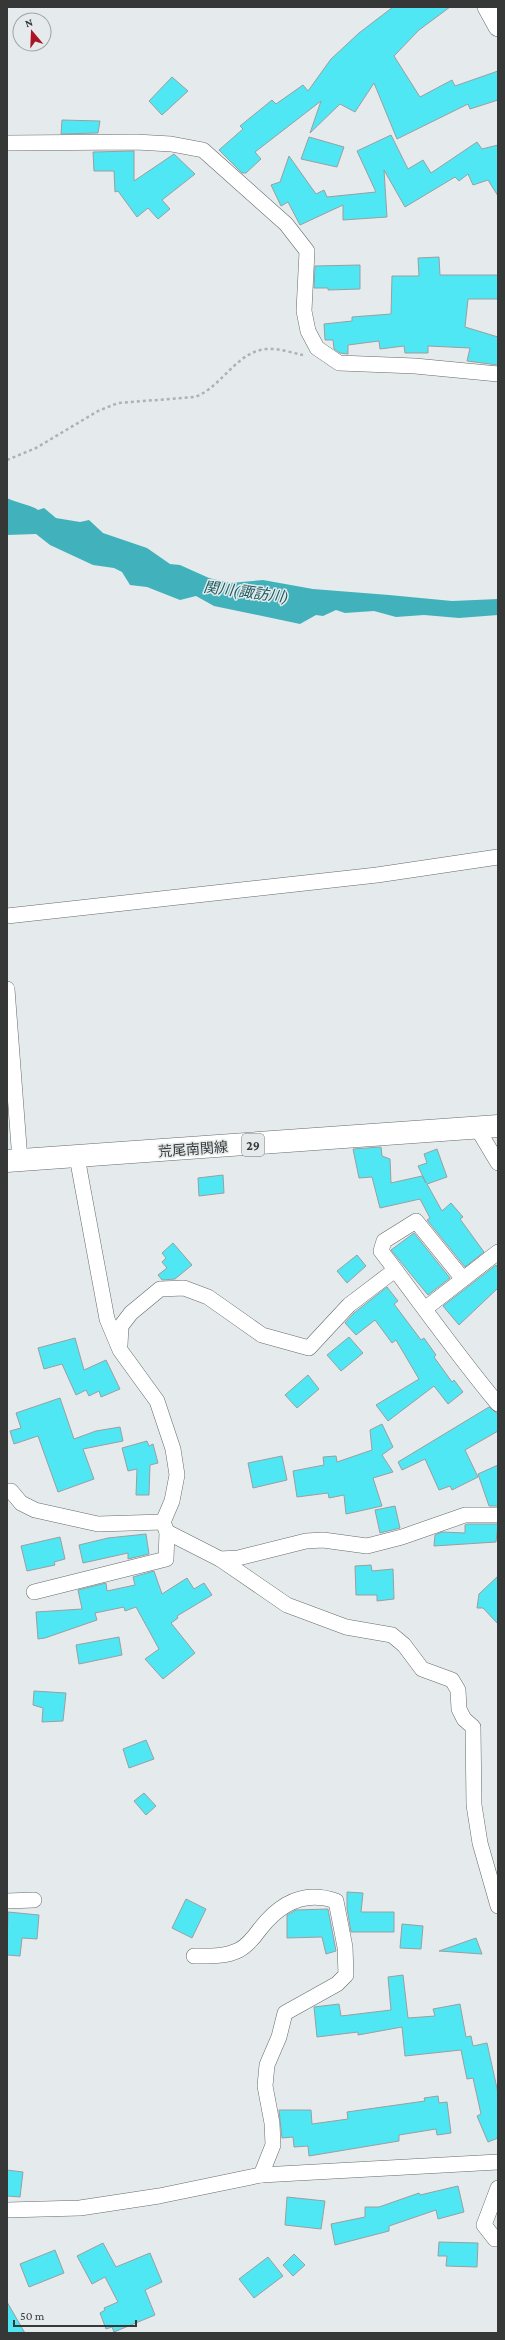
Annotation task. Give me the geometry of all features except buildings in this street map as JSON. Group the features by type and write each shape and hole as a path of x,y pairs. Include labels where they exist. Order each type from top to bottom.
{"main road":[{"name":"荒尾南関線","path":"13,1161 488,1127"}],"street":[{"path":"487,7 498,27"},
{"path":"7,143 136,142 171,144 203,150 286,224 307,251 304,311 308,331 317,348 339,363 415,366 498,374"},
{"path":"7,916 377,875 498,858"},
{"path":"7,989 13,1161"},
{"path":"488,1127 498,1163"},
{"path":"34,1592 166,1559 165,1527 177,1476 173,1449 157,1401 120,1350 107,1319 77,1157"},
{"path":"463,1279 416,1221 384,1241 381,1251 426,1308 465,1364 498,1404"},
{"path":"426,1308 498,1252"},
{"path":"120,1350 121,1326 131,1312 160,1289 184,1288 208,1297 262,1335 309,1348 349,1305 395,1270"},
{"path":"7,1490 11,1491 21,1502 35,1510 98,1524 165,1527 220,1559 287,1605 346,1627 392,1635 404,1645 422,1669 452,1680 458,1690 459,1709 464,1719 473,1727 474,1805 480,1843 498,1906"},
{"path":"220,1559 238,1558 306,1541 323,1540 368,1546 402,1537 465,1515 498,1515"},
{"path":"194,1956 219,1956 240,1950 253,1938 271,1915 288,1902 304,1897 324,1896 336,1901 345,1947 346,1975 337,1984 285,2013 279,2038 267,2065 265,2086 272,2123 273,2145 261,2175"},
{"path":"7,1901 34,1900"},
{"path":"7,2210 80,2208 159,2196 261,2175 498,2162"},
{"path":"495,2238 484,2225 498,2188"}],"path":[{"path":"7,460 36,448 98,410 118,403 195,397 205,393 246,357 256,351 278,350 309,356"}],"water":[{"name":"関川(諏訪川)","path":"7,498 38,510 44,508 56,518 80,522 89,520 103,533 147,548 170,564 180,565 209,578 230,583 263,580 313,589 452,601 498,599 498,615 459,618 424,615 396,617 374,611 345,613 336,610 323,616 316,615 300,624 214,606 196,596 180,600 147,587 130,585 122,572 114,568 93,565 50,545 36,534 7,535"}]}
